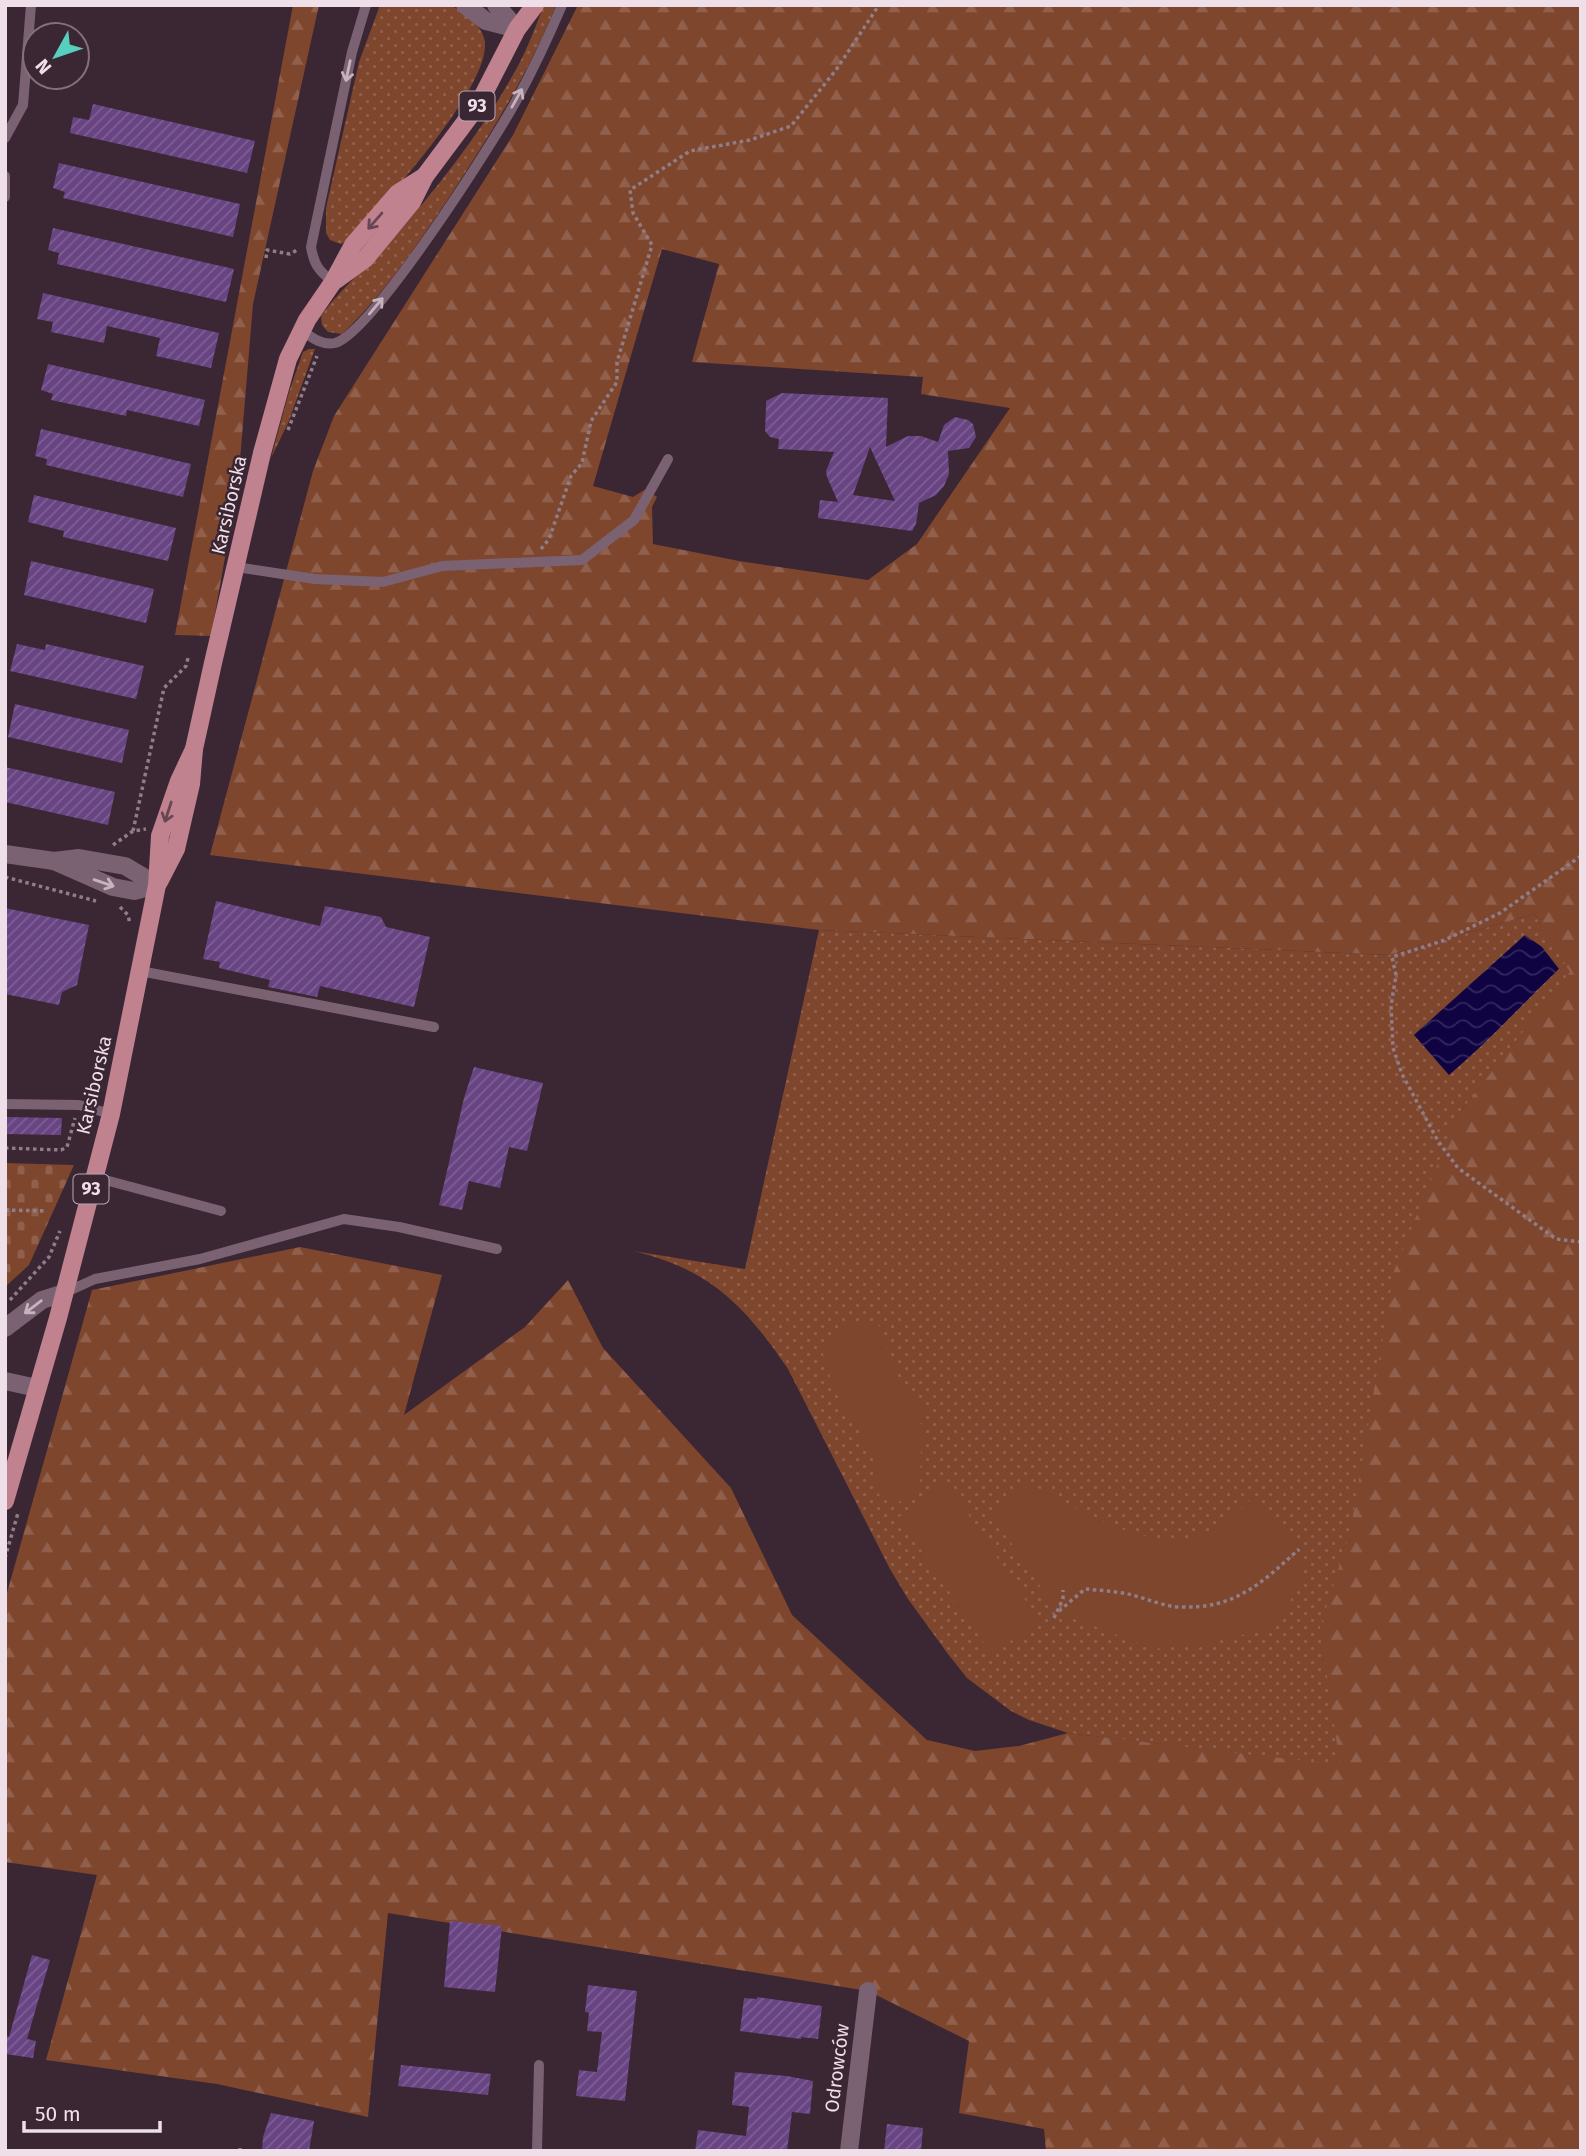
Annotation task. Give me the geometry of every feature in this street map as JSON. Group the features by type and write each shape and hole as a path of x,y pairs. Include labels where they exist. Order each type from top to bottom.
{"main road":[{"name":"93","path":"517,29 519,5"},
{"name":"93","path":"517,29 535,5"},
{"name":"Karsiborska","path":"37,1388 111,1114 157,885 176,849 191,784 194,749 277,393 288,359 301,330 333,282 365,259 412,202 425,176 478,104 517,29"},
{"name":"93","path":"5,1501 37,1388"}],"street":[{"path":"465,5 486,21 517,29"},
{"path":"496,5 517,29"},
{"path":"5,854 54,861 104,885 134,891 157,885"},
{"path":"5,1328 42,1300 64,1293"},
{"path":"5,1381 37,1388"},
{"name":"Odrowców","path":"849,2151 868,1991"}],"lane":[{"path":"5,138 23,105 31,5"},
{"path":"333,282 318,271 313,260 312,247 352,52 366,5"},
{"path":"301,330 323,343 332,344 342,340 356,328 414,258 516,101 562,5"},
{"path":"5,176 5,197"},
{"path":"236,568 315,579 383,582 442,566 582,560 634,520 668,459"},
{"path":"140,971 434,1027"},
{"path":"5,1104 79,1105 111,1114"},
{"path":"94,1177 221,1211"},
{"path":"64,1293 95,1279 200,1259 344,1219 399,1227 497,1249"},
{"path":"537,2151 539,2065"}],"path":[{"path":"532,562 549,539 571,476 582,463 592,421 617,382 617,362 652,245 633,213 630,190 690,151 750,140 791,126 836,70 879,5"},
{"path":"285,434 291,426 310,370 323,343"},
{"path":"133,831 164,688 186,666 188,658"},
{"path":"1581,856 1500,913 1445,940 1392,957 1396,975 1391,1006 1393,1048 1402,1074 1438,1141 1458,1168 1556,1239 1581,1242"},
{"path":"5,877 97,901"},
{"path":"118,906 128,915 131,929"},
{"path":"5,1147 61,1150 67,1147 79,1105"},
{"path":"5,1210 47,1211"},
{"path":"5,1304 49,1257 63,1223"},
{"path":"1054,1618 1085,1589 1123,1593 1179,1607 1225,1602 1243,1595 1265,1581 1299,1549"},
{"path":"1059,1611 1063,1590"}],"green space":[{"path":"293,5 319,5 253,304 238,484 211,636 175,635"},
{"path":"380,5 454,7 474,21 484,36 482,62 453,115 432,144 352,239 341,244 330,240 326,233 326,208 359,62"},
{"path":"544,5 556,5 534,55 494,127 450,196 373,302 342,334 328,332 322,325 321,316 390,242 443,179 519,64"},
{"path":"578,5 1581,5 1581,2151 1046,2151 1044,2129 959,2113 969,2041 868,1991 388,1913 368,2117 217,2084 46,2060 97,1875 5,1862 5,1600 92,1290 300,1247 442,1275 404,1415 525,1327 568,1280 603,1348 731,1488 792,1615 927,1740 975,1751 1019,1746 1068,1733 1340,1765 1320,1627 1350,1533 1394,1271 1457,1116 1570,972 1534,914 1389,955 819,930 210,855 313,471 334,416 513,135","holes":["662,249 719,264 692,362 923,377 921,394 1010,408 917,544 868,580 739,561 653,544 652,507 657,497 646,489 633,497 593,486"]},
{"path":"315,349 288,423 271,458 289,392 303,352"},
{"path":"1534,914 1571,972 1457,1116 1340,1766 1068,1733 1011,1711 967,1678 908,1599 788,1369 756,1327 723,1293 705,1280 684,1268 633,1251 745,1269 819,930 1389,955"},
{"path":"5,1163 74,1165 29,1265 5,1287"},
{"path":"863,1320 879,1326 884,1332 885,1344 898,1371 897,1377 902,1381 901,1388 917,1395 924,1412 918,1422 924,1426 925,1433 921,1447 920,1486 910,1497 896,1503 886,1500 877,1491 876,1464 865,1447 862,1435 839,1399 823,1353 831,1339 839,1332 856,1321"},
{"path":"946,1481 1040,1622 991,1654 899,1517"},
{"path":"1024,1481 1111,1525 1158,1539 1181,1539 1211,1531 1231,1518 1255,1495 1294,1544 1287,1552 1295,1561 1303,1554 1302,1581 1274,1627 1209,1643 1154,1649 1065,1615 1071,1606 1060,1598 1054,1607 993,1516"}],"water":[{"path":"1525,935 1542,947 1559,969 1449,1075 1414,1035"}],"building":[{"path":"93,104 255,141 247,173 70,133 73,117 89,120"},
{"path":"59,163 240,204 233,237 63,198 65,192 53,188"},
{"path":"53,228 234,269 226,302 57,264 59,253 48,250"},
{"path":"43,293 219,333 211,368 156,356 160,338 107,326 104,343 51,332 53,322 37,319"},
{"path":"48,364 205,400 199,426 127,410 126,416 51,400 53,394 41,390"},
{"path":"782,393 888,398 886,447 908,436 921,436 938,442 944,425 955,417 973,424 976,437 969,448 948,451 949,474 944,486 936,495 919,503 916,524 912,531 818,518 820,500 838,502 826,471 834,452 778,449 779,439 770,437 765,431 766,401","holes":["870,447 895,501 853,495"]},
{"path":"41,429 191,464 183,497 46,465 47,459 35,456"},
{"path":"34,495 176,528 168,561 63,537 64,531 28,522"},
{"path":"31,561 154,589 146,623 24,595"},
{"path":"17,644 45,650 46,644 144,666 136,699 10,671"},
{"path":"15,704 129,730 122,763 8,737"},
{"path":"5,767 115,792 108,825 5,802"},
{"path":"216,901 320,926 325,906 381,917 386,927 430,937 414,1007 320,986 317,997 268,987 270,980 219,968 220,962 203,959"},
{"path":"5,908 89,925 77,985 62,992 59,1005 5,994"},
{"path":"474,1067 543,1083 527,1151 509,1147 500,1188 469,1181 462,1210 439,1205"},
{"path":"5,1117 62,1118 61,1135 5,1134"},
{"path":"450,1921 502,1926 495,1992 444,1987"},
{"path":"32,1955 50,1960 27,2039 36,2041 33,2058 5,2054 7,2036 9,2037"},
{"path":"588,1985 637,1991 625,2101 576,2096 579,2070 597,2072 602,2032 587,2031 589,2013 585,2012"},
{"path":"757,1997 822,2006 818,2039 740,2031 744,1998"},
{"path":"401,2065 491,2074 488,2095 398,2086"},
{"path":"735,2072 813,2081 810,2114 792,2112 787,2151 695,2151 698,2130 746,2136 749,2107 732,2105"},
{"path":"271,2113 314,2121 309,2151 262,2151 263,2137"},
{"path":"887,2124 923,2128 921,2151 884,2151"}]}
